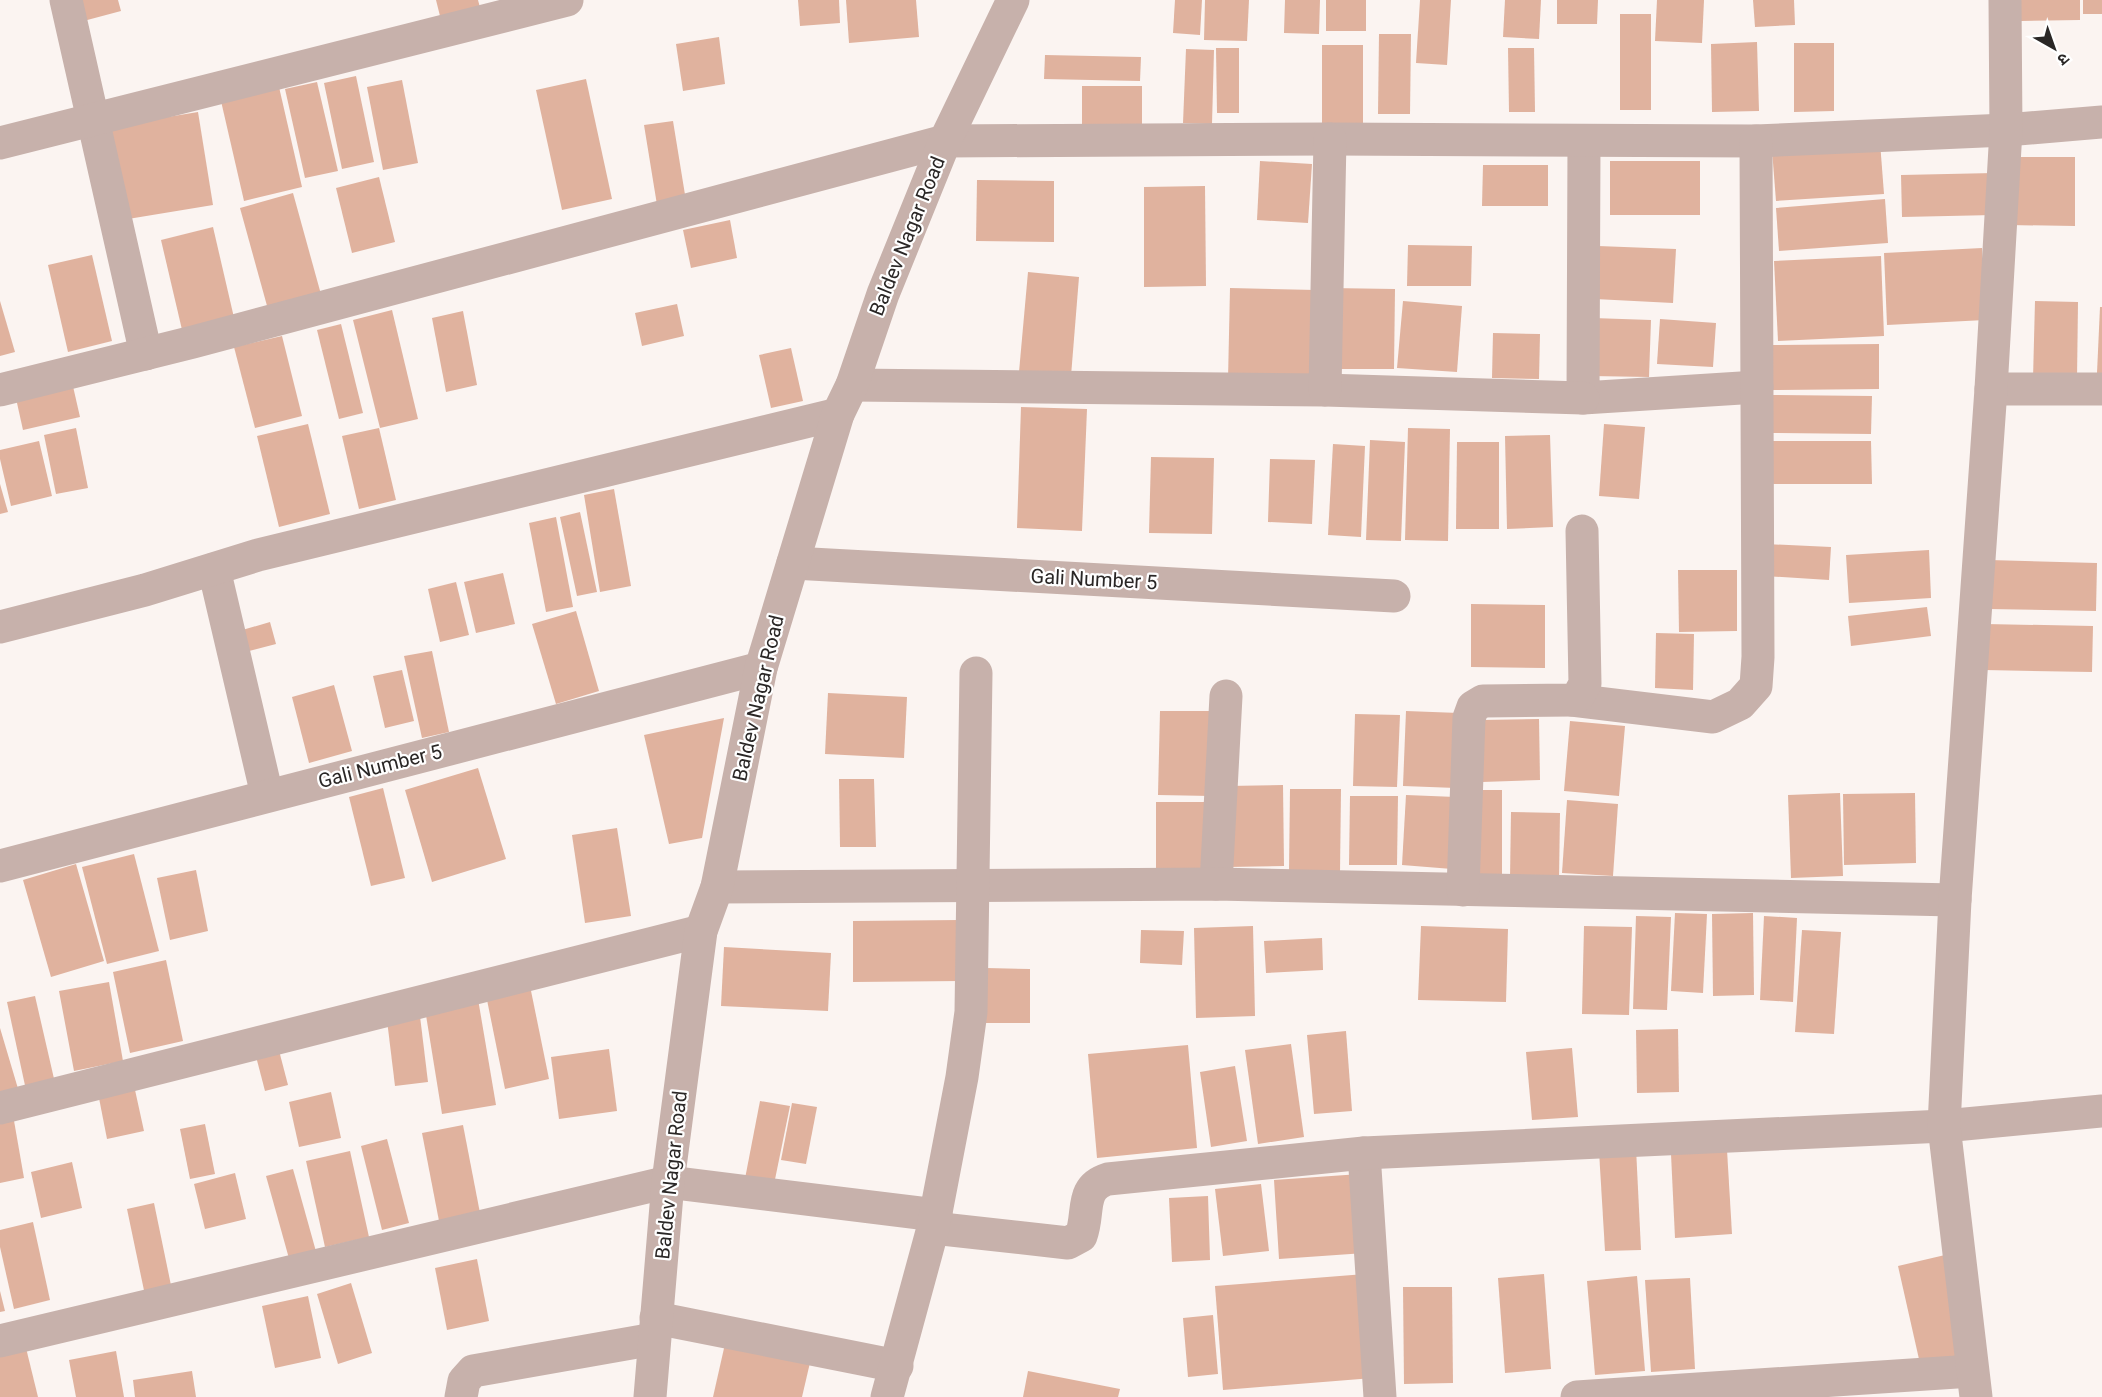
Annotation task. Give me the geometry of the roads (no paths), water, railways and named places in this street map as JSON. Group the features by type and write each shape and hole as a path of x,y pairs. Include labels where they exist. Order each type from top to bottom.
{"street":[{"path":"66,0 146,354"},
{"path":"0,143 567,0"},
{"name":"Baldev Nagar Road","path":"650,1397 668,1182 701,931 717,887 761,668 838,414 852,385 883,294 945,141 1013,0"},
{"path":"1577,1397 1974,1384 1944,1126 1954,900 1991,389 2006,130 2005,0"},
{"path":"0,390 146,354 945,141 1330,139 1756,141 2006,130 2102,122"},
{"path":"1325,390 1330,139"},
{"path":"1583,398 1584,141"},
{"path":"1463,890 1468,718 1473,707 1483,701 1572,700 1713,717 1740,704 1756,686 1758,657 1756,141"},
{"path":"852,385 1325,390 1583,398 1757,387"},
{"path":"1991,389 2102,389"},
{"path":"0,627 145,590 258,555 838,414"},
{"path":"1572,700 1579,695 1585,684 1582,531"},
{"name":"Gali Number 5","path":"793,563 1394,596"},
{"path":"214,570 267,795"},
{"name":"Gali Number 5","path":"0,866 761,668"},
{"path":"887,1397 934,1222 962,1077 971,1012 976,673"},
{"path":"1216,884 1226,696"},
{"path":"717,887 1216,884 1954,900"},
{"path":"0,1108 701,931"},
{"path":"0,1341 668,1182 1068,1243 1081,1236 1090,1189 1096,1182 1102,1181 1364,1153 1944,1126 2102,1111"},
{"path":"1364,1153 1380,1397"},
{"path":"461,1397 464,1381 473,1371 655,1329 897,1366"}]}
